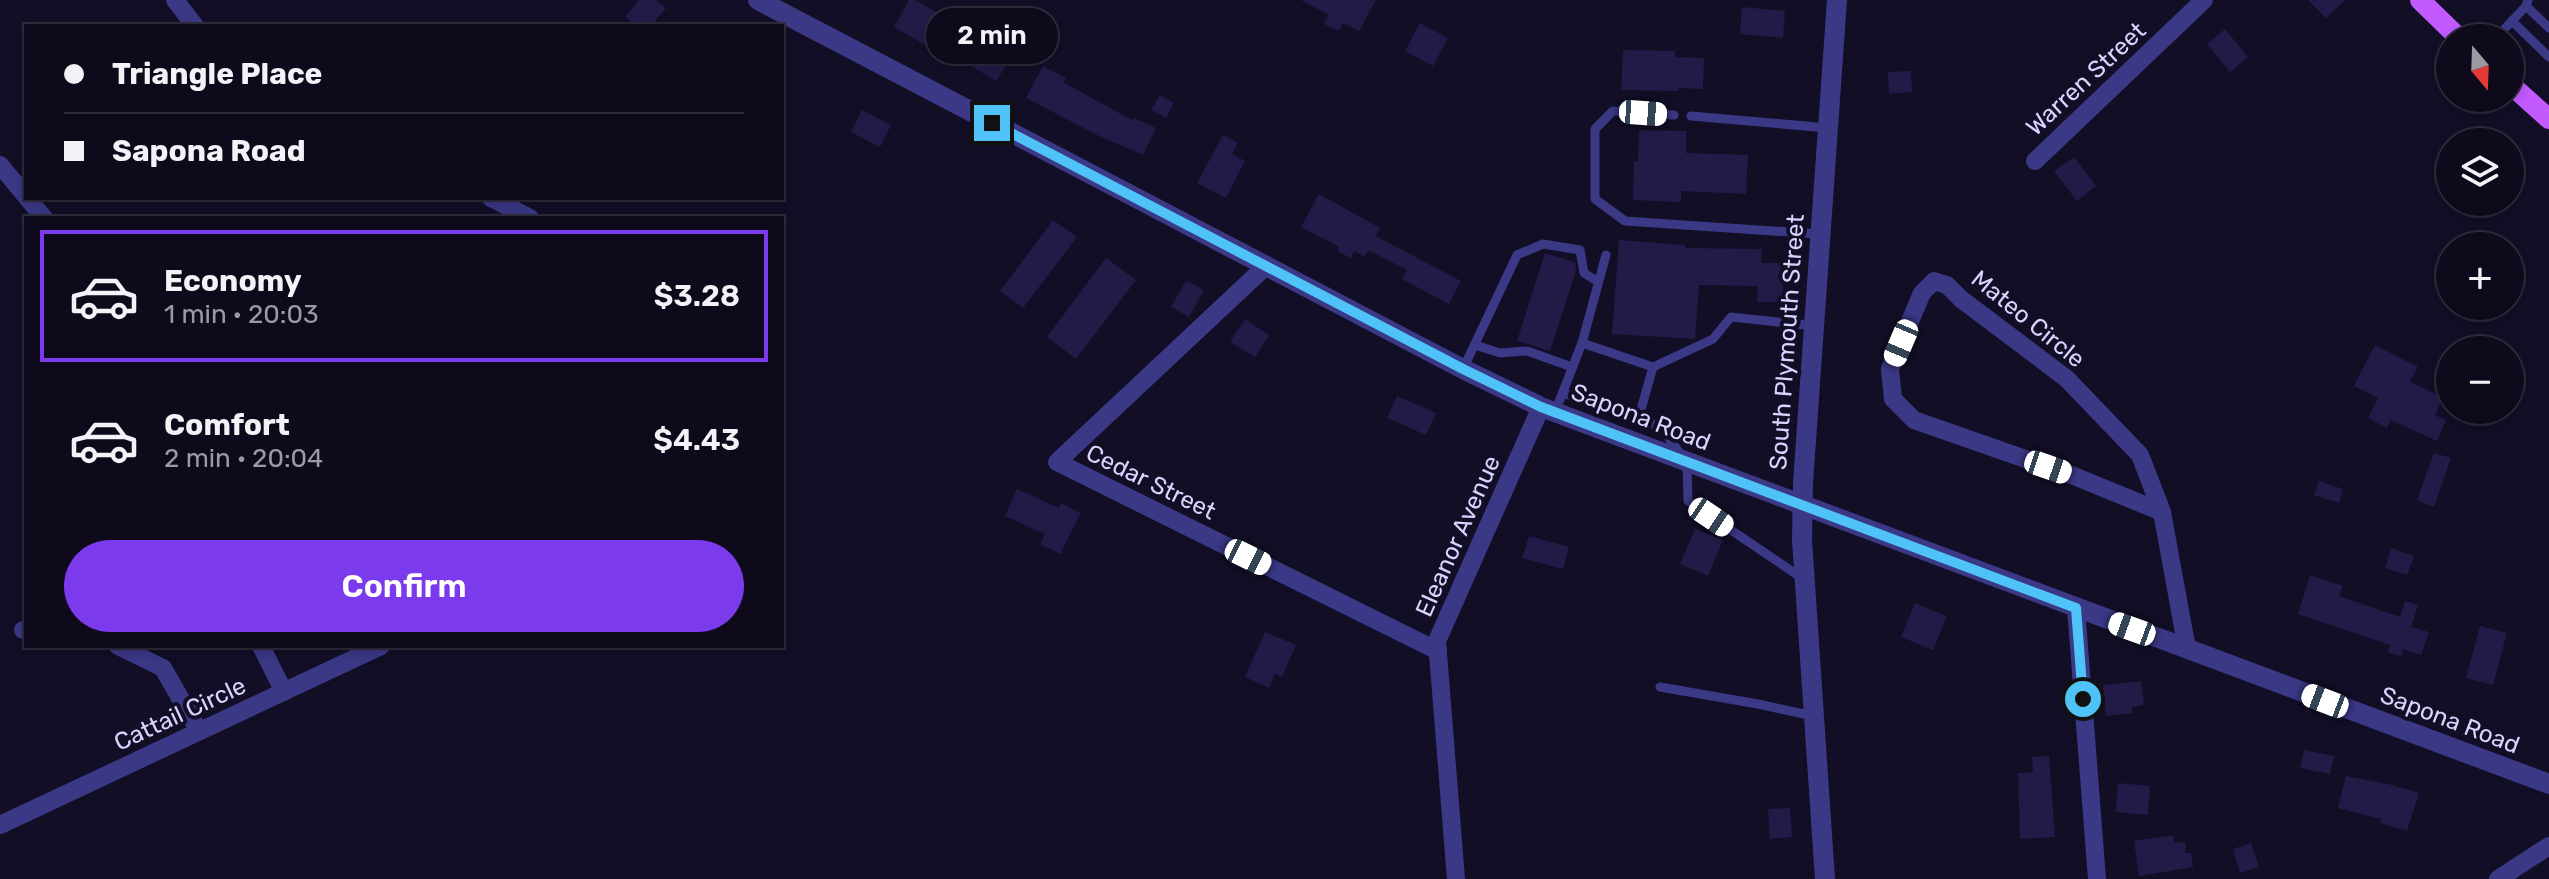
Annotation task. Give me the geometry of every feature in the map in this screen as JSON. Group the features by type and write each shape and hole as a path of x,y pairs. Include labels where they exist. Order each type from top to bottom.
{"main road":[{"path":"2420,0 2445,24"},
{"path":"2524,97 2549,119"}],"street":[{"path":"175,0 193,24"},
{"name":"Sapona Road","path":"758,0 1463,369 1553,404 1687,463 2549,784"},
{"name":"South Plymouth Street","path":"1825,879 1804,580 1802,506 1837,0"},
{"name":"Warren Street","path":"2035,161 2204,0"},
{"path":"0,165 24,194"},
{"path":"29,200 42,216"},
{"path":"495,200 526,216"},
{"name":"Cedar Street","path":"1266,266 1057,462 1438,651"},
{"name":"Mateo Circle","path":"2162,512 2074,476 1914,420 1893,399 1890,369 1922,293 1934,281 1947,285 2067,379 2140,455 2162,512 2187,649"},
{"name":"Eleanor Avenue","path":"1456,879 1437,641 1553,404"},
{"path":"2076,608 2097,879"},
{"path":"122,648 163,668 199,731"},
{"path":"262,648 284,692"},
{"name":"Cattail Circle","path":"0,825 377,648"},
{"path":"2498,879 2549,846"}],"lane":[{"path":"2509,24 2527,3 2549,28"},
{"path":"2512,21 2549,57"},
{"path":"1674,115 1613,111 1595,129 1595,199 1625,221 1820,234"},
{"path":"1691,116 1828,128"},
{"path":"1463,369 1517,255 1543,244 1580,250 1584,273 1597,281"},
{"path":"1606,255 1582,343 1553,404 1661,427 1687,463 1688,501 1804,580"},
{"path":"1582,343 1653,367 1713,339 1731,317 1814,326"},
{"path":"1475,345 1500,353 1527,351 1572,367"},
{"path":"1638,420 1653,367"},
{"path":"1660,687 1813,716"}],"building":[{"path":"639,0 656,0 666,8 653,24 634,24 625,17"},
{"path":"909,0 915,0 945,17 949,10 1016,50 996,81 955,56 953,61 894,27"},
{"path":"1301,0 1376,0 1359,31 1343,23 1339,31 1324,24 1329,15"},
{"path":"2308,0 2345,0 2326,18"},
{"path":"1742,7 1785,11 1783,38 1740,34"},
{"path":"1420,23 1448,38 1433,66 1405,51"},
{"path":"2225,29 2248,57 2230,72 2207,44"},
{"path":"1623,50 1675,51 1675,57 1704,58 1703,89 1621,90"},
{"path":"1043,66 1066,78 1063,82 1132,120 1134,118 1156,128 1143,155 1026,98"},
{"path":"1911,71 1912,92 1889,94 1888,72"},
{"path":"1160,95 1174,103 1166,118 1151,110"},
{"path":"862,110 891,125 880,147 851,132"},
{"path":"1639,130 1686,131 1686,153 1748,155 1746,194 1681,191 1681,202 1633,200"},
{"path":"1223,135 1238,143 1232,154 1245,161 1226,198 1197,183"},
{"path":"2074,157 2096,186 2077,201 2054,171"},
{"path":"1319,194 1380,228 1376,236 1461,281 1449,304 1402,279 1407,270 1368,250 1365,257 1354,251 1351,258 1337,251 1339,247 1301,227"},
{"path":"1053,220 1077,237 1023,308 1000,291"},
{"path":"1619,240 1685,245 1685,248 1762,249 1761,263 1784,263 1783,302 1757,302 1758,286 1699,285 1695,339 1612,334"},
{"path":"1545,253 1575,262 1576,271 1550,351 1517,341"},
{"path":"1106,258 1136,280 1076,359 1047,337"},
{"path":"1186,281 1204,290 1189,317 1171,307"},
{"path":"1245,319 1269,335 1255,357 1230,342"},
{"path":"2375,345 2418,367 2410,382 2436,394 2436,424 2444,424 2437,441 2391,420 2387,428 2368,418 2378,398 2354,386"},
{"path":"1397,396 1436,413 1426,435 1387,418"},
{"path":"2434,453 2451,458 2434,507 2417,500"},
{"path":"2319,481 2343,489 2339,503 2314,495"},
{"path":"1017,489 1059,508 1061,503 1081,513 1060,554 1040,544 1045,534 1005,516"},
{"path":"1695,529 1723,540 1708,576 1680,564"},
{"path":"1529,536 1569,547 1563,569 1522,558"},
{"path":"2391,548 2414,556 2407,575 2385,568"},
{"path":"2310,575 2343,586 2339,596 2400,617 2405,601 2418,605 2411,627 2429,632 2421,655 2403,649 2401,656 2388,652 2390,645 2298,614"},
{"path":"1915,603 1947,616 1933,650 1901,637"},
{"path":"2480,626 2507,633 2493,685 2466,678"},
{"path":"1265,632 1296,645 1282,677 1275,674 1269,688 1245,677"},
{"path":"2141,681 2144,705 2132,707 2132,713 2106,716 2103,685"},
{"path":"2304,750 2334,756 2330,774 2300,768"},
{"path":"2049,756 2055,837 2020,839 2018,773 2033,772 2032,757"},
{"path":"2346,776 2419,793 2407,831 2380,823 2381,819 2338,808"},
{"path":"2118,783 2150,786 2148,815 2116,812"},
{"path":"1790,808 1792,837 1770,839 1768,809"},
{"path":"2173,835 2174,843 2185,842 2186,853 2191,853 2193,867 2139,876 2134,841"},
{"path":"2251,843 2259,867 2240,873 2233,849"}],"route":[{"path":"992,123 1541,407 2076,608 2083,699"}]}
